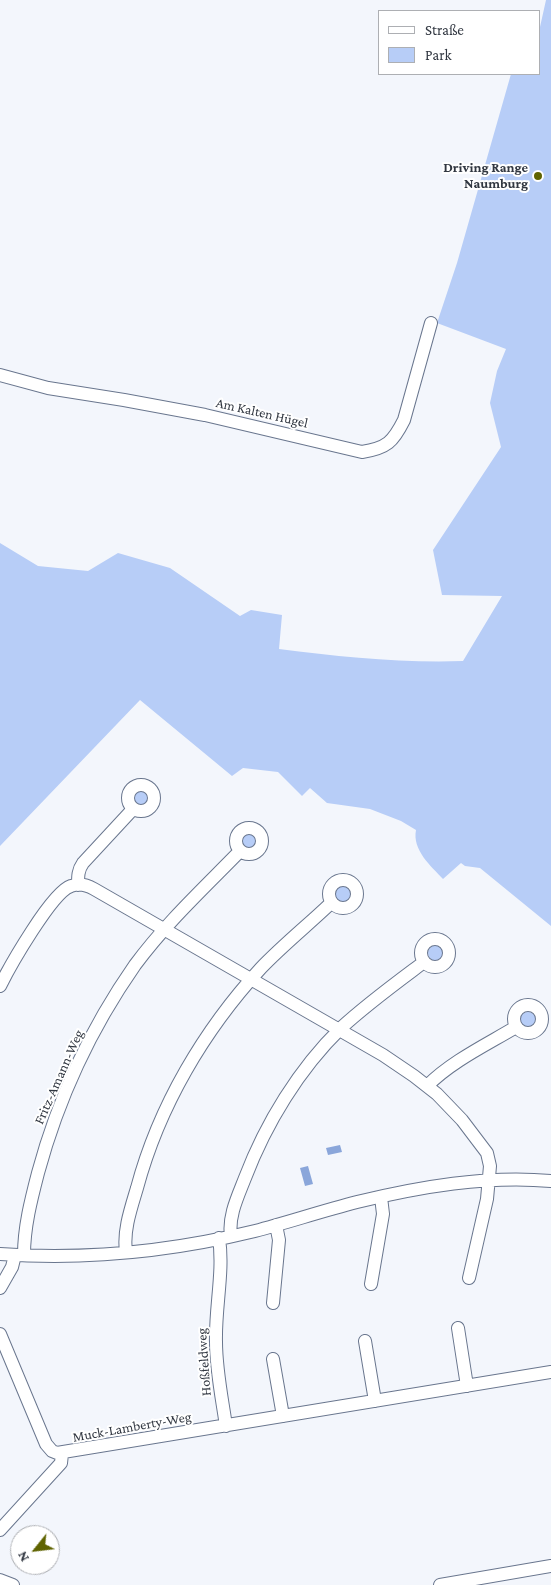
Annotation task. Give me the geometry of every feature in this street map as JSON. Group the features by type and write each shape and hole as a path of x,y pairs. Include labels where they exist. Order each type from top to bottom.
{"street":[{"name":"Am Kalten Hügel","path":"0,375 48,388 205,415 362,452 377,450 388,444 396,435 404,420 431,323"},
{"path":"78,885 78,874 83,864 133,809"},
{"name":"Fritz-Amann-Weg","path":"19,1255 42,1157 55,1116 71,1077 88,1044 135,966 164,929 240,851"},
{"path":"0,986 27,940 56,898 66,888 78,885 94,888 400,1065 427,1086 462,1120 487,1153 490,1166 490,1181 469,1278"},
{"path":"126,1251 125,1238 140,1174 167,1107 197,1052 225,1012 262,967 332,903"},
{"name":"Hoßfeldweg","path":"226,1426 217,1367 216,1342 221,1264 225,1237 237,1198 255,1152 288,1093 329,1040 424,962"},
{"path":"427,1086 458,1061 516,1027"},
{"path":"0,1254 68,1256 126,1251 225,1237 276,1225 356,1202 438,1186 490,1181 551,1181"},
{"path":"371,1284 383,1214 381,1197"},
{"path":"273,1303 279,1240 276,1225"},
{"path":"0,1288 19,1255"},
{"path":"458,1328 467,1386"},
{"name":"Muck-Lamberty-Weg","path":"0,1334 46,1444 52,1451 62,1454 226,1426"},
{"path":"365,1341 375,1401"},
{"path":"273,1359 282,1416"},
{"path":"226,1426 551,1372"},
{"path":"0,1530 61,1463 62,1454"},
{"path":"440,1585 551,1566"},
{"path":"0,1580 13,1585"}],"green space":[{"path":"546,0 551,0 551,926 480,868 465,866 461,863 443,879 420,851 417,844 416,830 401,821 370,809 327,803 310,788 302,796 278,772 243,768 232,776 140,700 0,846 0,543 38,566 88,571 118,553 170,568 240,616 251,610 282,615 279,649 371,659 463,661 502,596 442,595 433,550 501,447 490,403 497,371 506,349 437,323 457,263 511,75 541,75 541,22"},
{"path":"141,790 147,792 149,798 147,804 141,806 135,804 133,798 135,792"},
{"path":"246,833 252,833 257,838 255,847 246,849 241,844 241,838"},
{"path":"340,886 346,886 351,891 349,900 340,902 335,897 335,891"},
{"path":"433,945 439,945 444,950 442,959 433,961 428,956 428,950"},
{"path":"528,1012 534,1014 536,1020 534,1026 528,1028 522,1026 520,1020 522,1014"}],"shaded area":[{"path":"340,1145 342,1152 328,1155 326,1148"},
{"path":"308,1166 313,1184 305,1186 300,1168"}],"place":[{"name":"Driving Range Naumburg","path":"538,176"}]}
